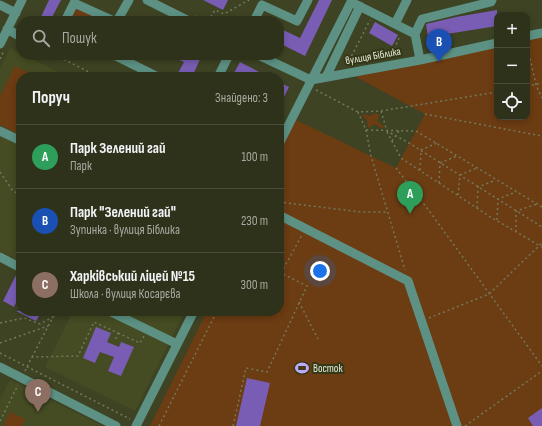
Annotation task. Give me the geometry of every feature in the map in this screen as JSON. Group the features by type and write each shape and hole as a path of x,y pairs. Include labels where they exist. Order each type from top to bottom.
{"street":[{"path":"0,44 22,0"},
{"path":"120,16 129,0"},
{"path":"147,0 179,16"},
{"path":"256,16 262,5 297,21 308,0"},
{"path":"395,24 407,0"},
{"path":"420,60 415,34 422,19 490,2 492,0"},
{"path":"284,135 313,84 351,1 415,34"},
{"path":"68,16 74,3 103,16"},
{"path":"0,5 16,13"},
{"path":"326,77 360,6"},
{"path":"8,29 16,34"},
{"path":"530,35 542,33"},
{"name":"вулиця Біблика","path":"313,84 326,77 420,60 494,44"},
{"path":"124,60 148,72"},
{"path":"220,72 226,60"},
{"path":"267,60 313,84"},
{"path":"0,131 16,139"},
{"path":"284,217 408,281 457,426"},
{"path":"0,257 16,265"},
{"path":"119,316 177,344"},
{"path":"134,423 191,316"},
{"path":"0,367 116,426"}],"path":[{"path":"212,16 216,10 224,14 249,0"},
{"path":"344,70 372,16"},
{"path":"388,62 403,31"},
{"path":"528,48 536,85 542,98"},
{"path":"65,60 88,72"},
{"path":"530,86 542,83"},
{"path":"313,84 358,112 366,130 371,156 386,212 408,281"},
{"path":"358,112 381,111 494,92"},
{"path":"381,111 387,131 401,158 458,196 541,247"},
{"path":"425,114 542,136"},
{"path":"366,130 416,130 542,207"},
{"path":"392,141 400,130"},
{"path":"387,131 421,150 542,228"},
{"path":"421,150 437,143"},
{"path":"420,170 421,150"},
{"path":"440,162 458,156"},
{"path":"439,183 440,162"},
{"path":"396,168 430,212 542,366"},
{"path":"460,175 477,168"},
{"path":"0,172 13,191 16,192"},
{"path":"458,196 460,175"},
{"path":"478,187 497,180"},
{"path":"477,208 478,187"},
{"path":"498,199 516,192"},
{"path":"497,220 498,199"},
{"path":"284,203 361,212 386,212"},
{"path":"516,211 536,204"},
{"path":"516,211 516,232"},
{"path":"284,266 306,228"},
{"path":"421,321 489,294 541,247 542,243"},
{"path":"233,426 246,368 267,372 307,286 284,275"},
{"path":"299,302 318,339"},
{"path":"159,426 214,316"},
{"path":"0,323 24,318 40,324 53,317"},
{"path":"0,421 53,317"},
{"path":"32,357 78,356 94,322 140,343 146,332"},
{"path":"0,343 48,326"},
{"path":"115,340 118,333"},
{"path":"0,353 134,423"},
{"path":"466,426 542,371"}],"shaded area":[{"path":"77,8 94,16 73,16"},
{"path":"542,37 542,426 150,426 205,316 284,316 284,133 292,118 396,168 425,114 354,76 494,47 494,120 530,120 530,39"},
{"path":"10,48 16,51 16,60 34,60 58,72 16,72 16,259 0,251 0,69"},
{"path":"15,66 28,72 16,72 16,133 0,125 0,96"},
{"path":"376,113 379,115 377,121 384,126 382,129 375,124 368,128 367,120 362,116 362,114 369,116"},
{"path":"70,316 182,316 135,411 45,367"},
{"path":"10,380 103,426 0,426 0,399"},
{"path":"10,412 25,419 22,426 3,426"}],"building":[{"path":"49,0 61,0 53,16 41,16"},
{"path":"203,0 228,0 223,10"},
{"path":"319,0 332,0 305,56 284,46 284,30 300,38"},
{"path":"497,10 497,12 494,12 494,26 428,37 426,24"},
{"path":"375,22 398,35 392,46 369,33"},
{"path":"180,60 200,60 194,72 179,72 184,62"},
{"path":"240,62 259,72 235,72"},
{"path":"284,84 289,87 284,97"},
{"path":"16,275 16,303 14,307 3,301"},
{"path":"26,316 39,316 36,321"},
{"path":"96,327 111,333 107,342 119,347 121,342 134,347 121,376 108,371 114,357 100,352 95,363 83,358"},
{"path":"247,378 270,383 260,426 236,426"},
{"path":"542,408 542,426 533,426 528,418"}],"place":[{"name":"Парк \"Зелений гай\"","path":"439,62"},
{"name":"Парк Зелений гай","path":"410,214"},
{"name":"Восток","path":"302,368"},
{"name":"Харківський ліцей №15","path":"38,412"}]}
